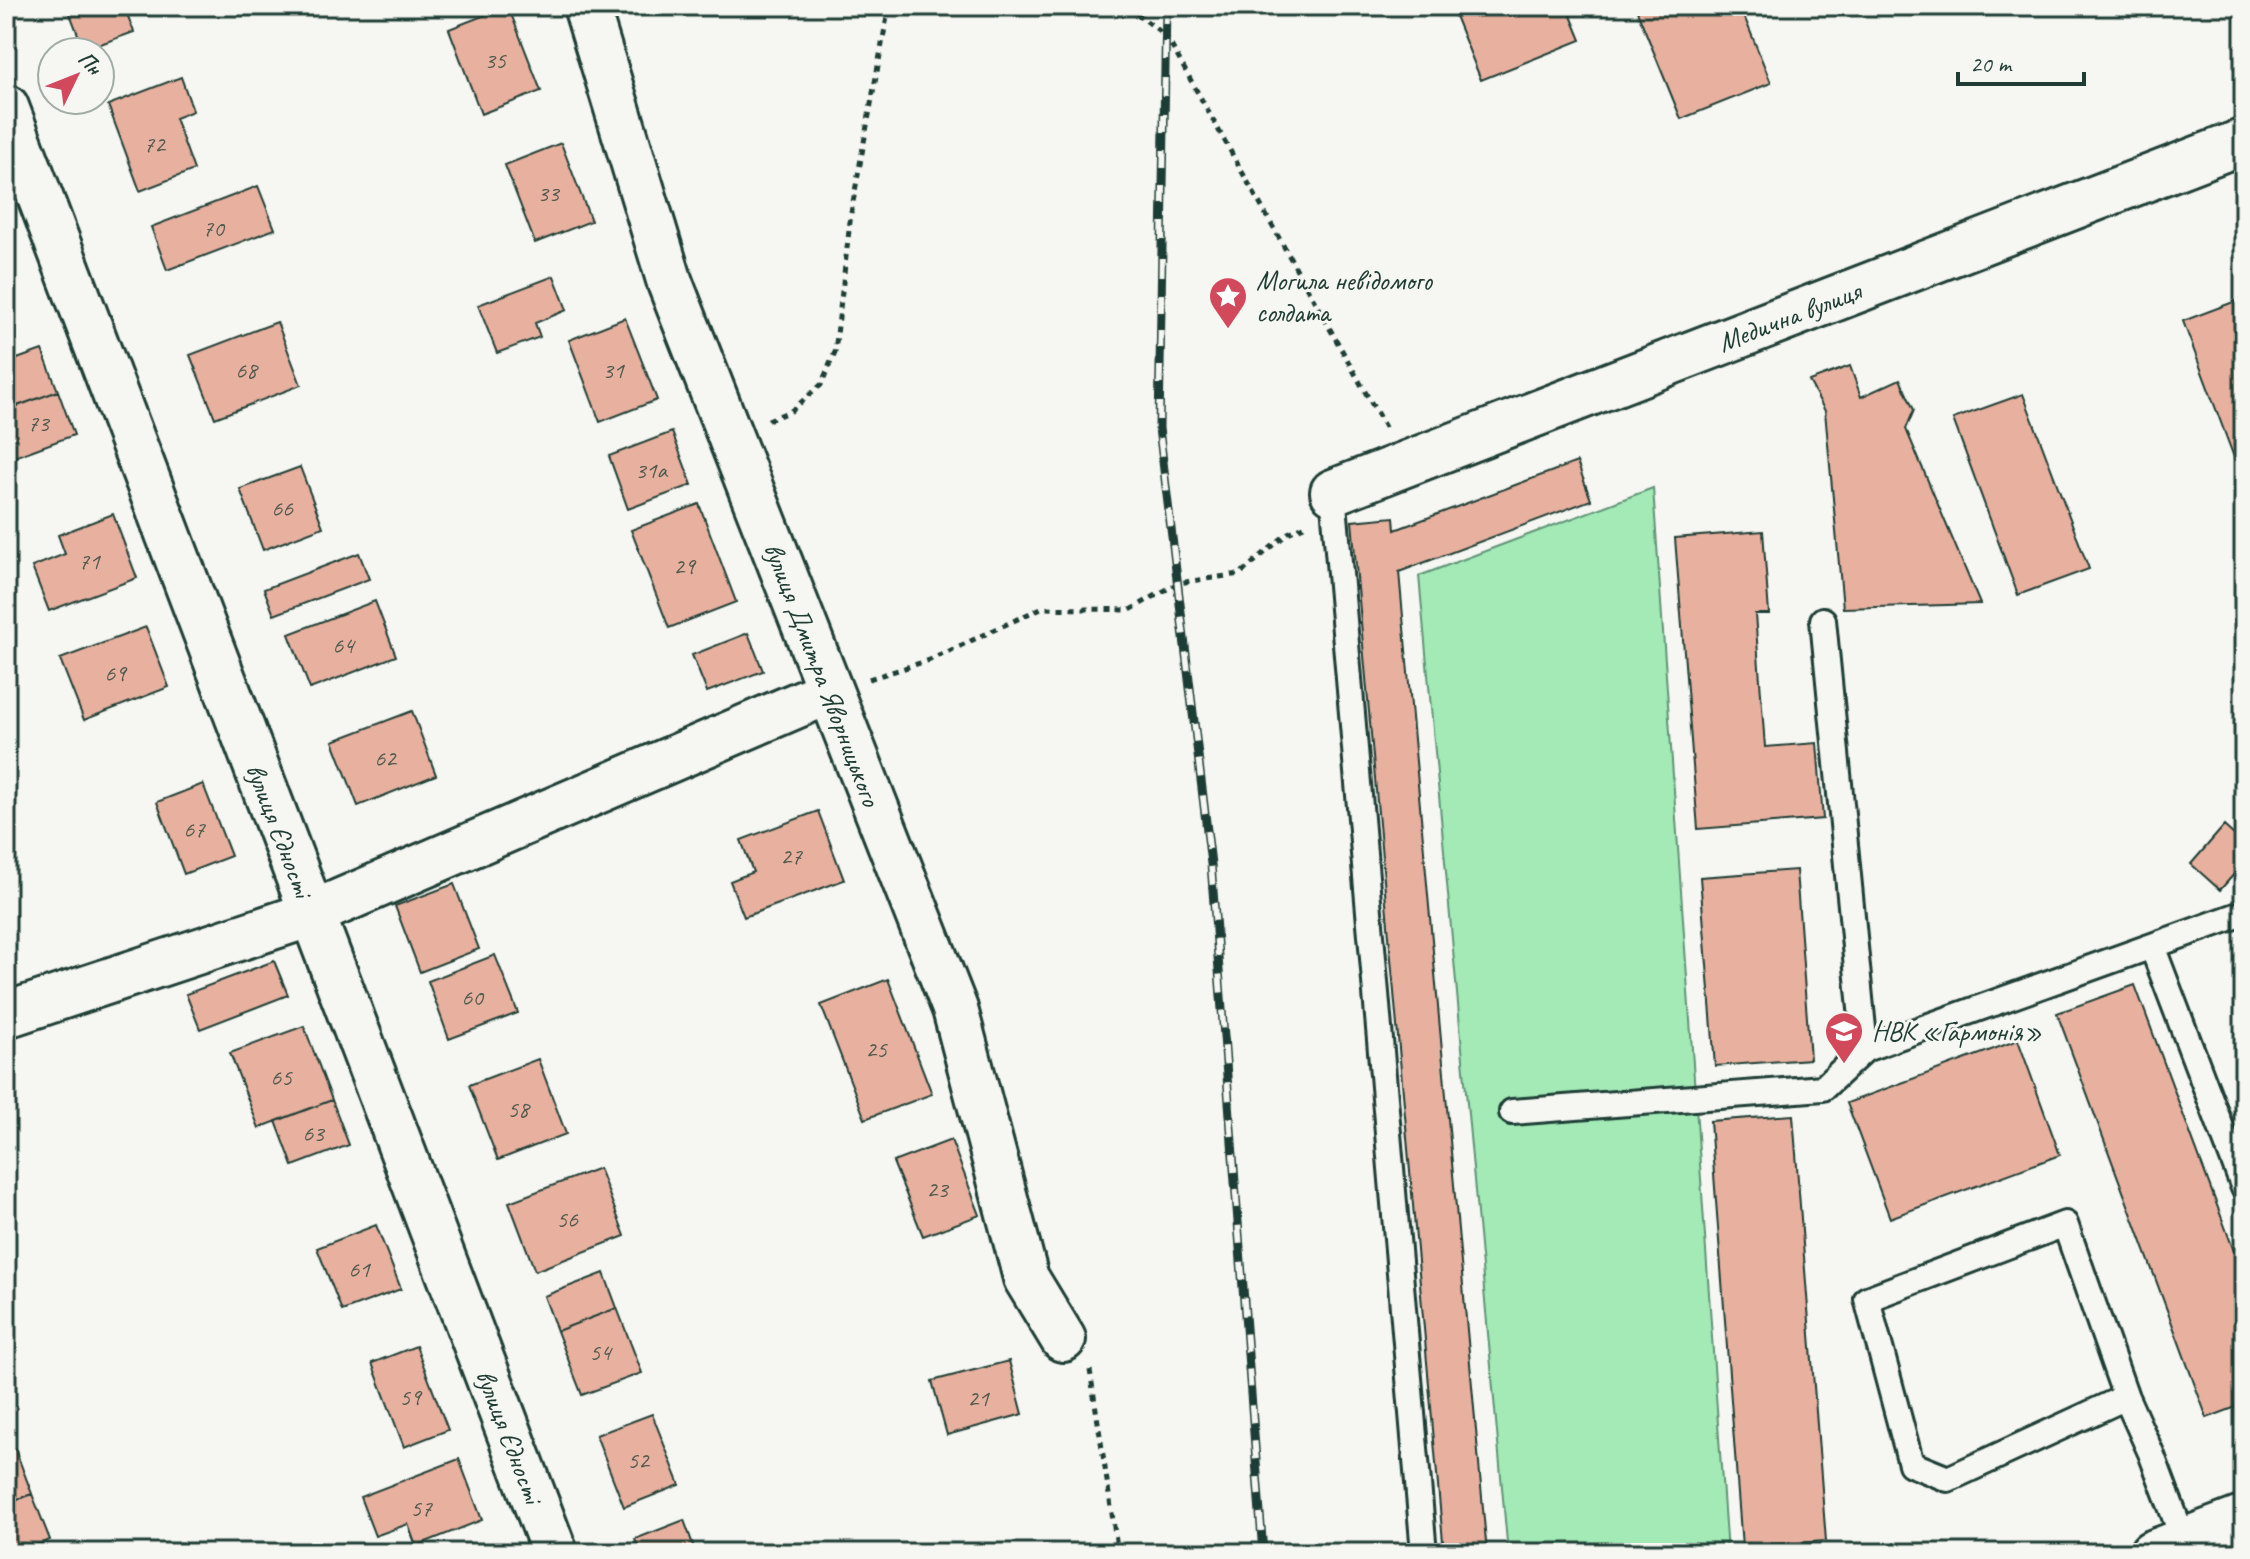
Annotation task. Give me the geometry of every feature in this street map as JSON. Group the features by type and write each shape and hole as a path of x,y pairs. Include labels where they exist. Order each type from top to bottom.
{"street":[{"name":"вулиця Дмитра Яворницького","path":"586,6 670,283 955,1009 1026,1278 1063,1339"},
{"name":"вулиця Єдності","path":"6,107 555,1553"},
{"name":"Медична вулиця","path":"1334,502 1406,464 2244,141"},
{"path":"6,1015 311,914 830,691"},
{"path":"2168,1547 2244,1518"}],"lane":[{"path":"1334,502 1424,1553"},
{"path":"1823,620 1865,1049"},
{"path":"1512,1112 1823,1088 1865,1049 2244,913"},
{"path":"2152,946 2244,1188"},
{"path":"2126,1397 1948,1479 1911,1464 1867,1299 2065,1224 2126,1397 2151,1453 2168,1547"}],"path":[{"path":"730,435 791,411 821,385 835,352 851,213 889,6"},
{"path":"1127,6 1166,36 1406,464"},
{"path":"830,691 930,660 1041,608 1130,610 1178,583 1240,574 1288,533 1334,502"},
{"path":"1063,1339 1092,1373 1118,1553"}],"green space":[{"path":"1653,488 1727,1553 1508,1553 1419,576"}],"building":[{"path":"67,6 124,6 134,32 116,38 116,36 79,36"},
{"path":"508,6 541,91 481,114 449,29"},
{"path":"1451,6 1567,6 1581,40 1481,80"},
{"path":"1635,6 1740,6 1771,83 1681,119"},
{"path":"181,77 193,111 175,118 194,170 140,191 112,116 116,116 116,102"},
{"path":"561,143 591,221 535,243 505,165"},
{"path":"258,186 275,229 167,270 151,227"},
{"path":"554,276 567,310 535,323 540,337 497,353 478,305"},
{"path":"2244,298 2244,484 2183,321"},
{"path":"625,318 657,400 600,422 569,340"},
{"path":"277,322 301,385 215,418 190,355"},
{"path":"42,350 58,391 7,410 6,363"},
{"path":"1850,366 1861,397 1900,379 1914,410 1906,429 1980,604 1843,608 1825,411 1809,381"},
{"path":"58,391 74,435 6,460 6,410"},
{"path":"2023,394 2089,569 2018,595 1953,419"},
{"path":"672,432 692,485 628,509 609,456"},
{"path":"1577,462 1591,500 1399,572 1487,1553 1444,1553 1352,521 1394,517 1395,530"},
{"path":"300,467 323,527 263,550 240,489"},
{"path":"699,504 736,602 669,628 631,530"},
{"path":"113,514 137,578 49,611 32,567 65,554 58,535"},
{"path":"1763,531 1769,614 1755,614 1765,747 1817,743 1823,819 1698,829 1675,538"},
{"path":"359,553 369,579 274,615 264,589"},
{"path":"375,601 396,656 310,689 289,634"},
{"path":"146,627 169,687 84,720 60,659"},
{"path":"748,633 763,671 707,692 692,655"},
{"path":"412,711 436,775 358,806 333,741"},
{"path":"203,784 231,856 184,874 157,802"},
{"path":"818,811 844,880 744,917 730,881 753,872 741,840"},
{"path":"2224,826 2244,844 2244,863 2220,890 2191,864"},
{"path":"1796,870 1810,1059 1715,1066 1700,877"},
{"path":"454,884 479,949 420,972 395,906"},
{"path":"495,955 518,1013 449,1039 428,981"},
{"path":"274,961 288,995 200,1029 186,994"},
{"path":"888,979 932,1094 865,1119 821,1005"},
{"path":"2135,985 2244,1278 2244,1404 2207,1418 2057,1013"},
{"path":"304,1026 332,1100 259,1128 230,1053"},
{"path":"2018,1040 2060,1155 1890,1218 1847,1103"},
{"path":"538,1059 566,1134 498,1160 469,1085"},
{"path":"332,1100 349,1145 293,1166 276,1121"},
{"path":"1793,1115 1826,1541 1742,1547 1710,1121"},
{"path":"951,1140 980,1215 923,1236 893,1162"},
{"path":"599,1168 625,1236 535,1271 509,1202"},
{"path":"376,1225 401,1289 342,1311 317,1248"},
{"path":"604,1273 617,1308 557,1331 544,1296"},
{"path":"617,1308 642,1373 582,1395 557,1331"},
{"path":"416,1346 448,1430 404,1447 372,1363"},
{"path":"1009,1361 1023,1414 947,1435 932,1381"},
{"path":"652,1414 680,1485 624,1507 596,1435"},
{"path":"15,1449 32,1494 6,1503 6,1452"},
{"path":"459,1459 482,1520 416,1546 408,1524 375,1536 360,1497"},
{"path":"32,1494 50,1540 16,1553 6,1553 6,1503"},
{"path":"684,1520 696,1553 640,1553 635,1539"}],"railway":[{"path":"1166,6 1159,428 1211,864 1263,1553"}],"place":[{"name":"Могила невідомого солдата","path":"1228,330"},
{"name":"НВК «Гармонія»","path":"1844,1065"}]}
